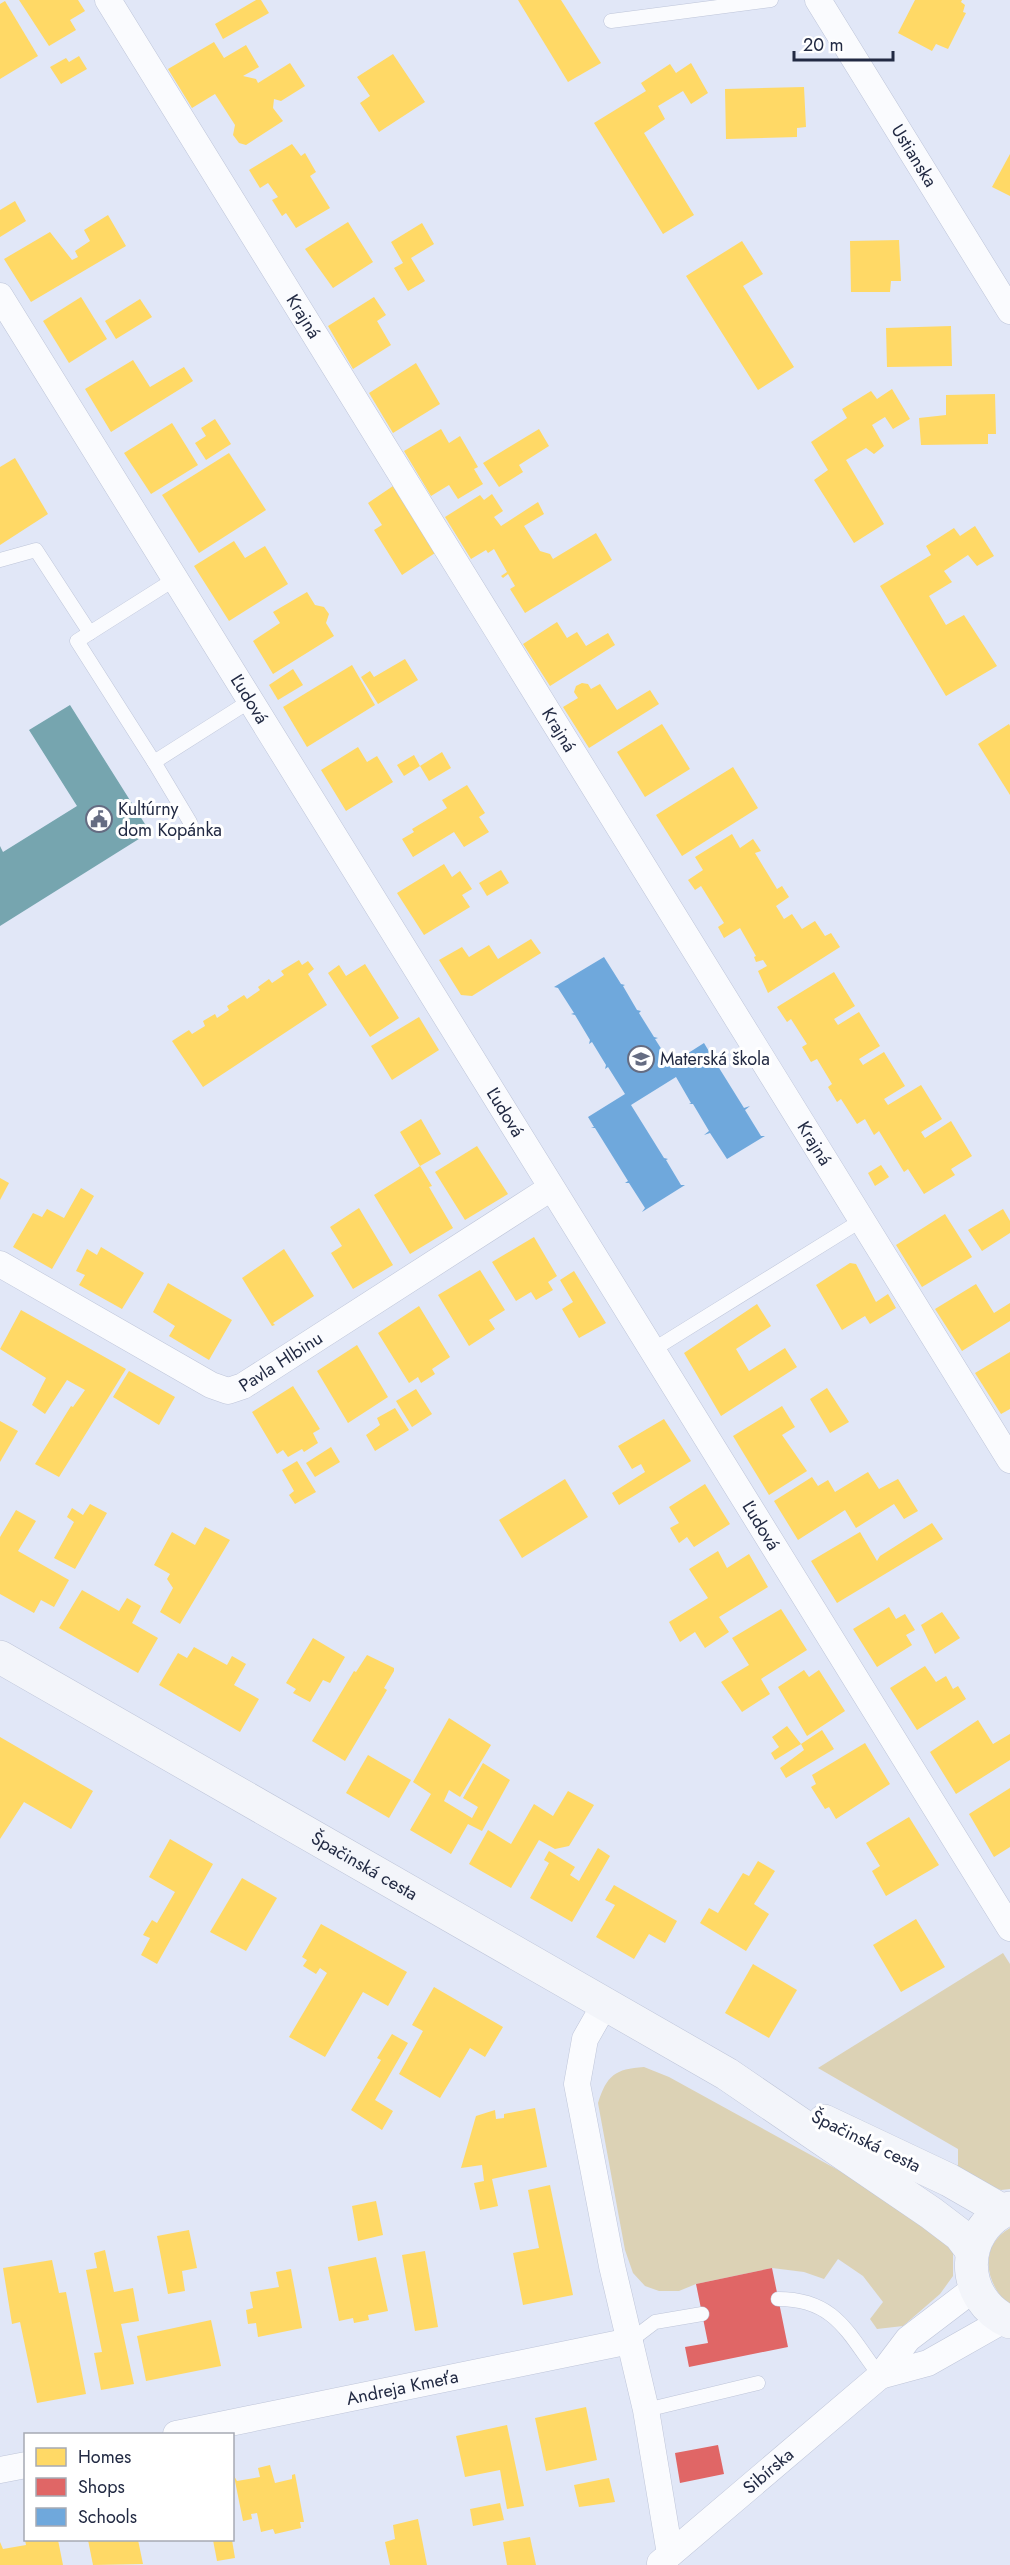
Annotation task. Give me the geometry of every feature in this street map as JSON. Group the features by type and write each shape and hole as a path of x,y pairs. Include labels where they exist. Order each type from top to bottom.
{"street":[{"name":"Krajná","path":"108,0 1010,1460"},
{"name":"Ustianska","path":"818,0 1010,311"},
{"name":"Ľudová","path":"0,298 1010,1928"},
{"name":"Pavla Hlbinu","path":"0,1264 211,1385 228,1390 243,1386 551,1188"},
{"name":"Špačinská cesta","path":"0,1657 727,2074 1006,2209"},
{"path":"605,2004 585,2039 576,2084 612,2266 646,2410 664,2560"},
{"name":"Špačinská cesta","path":"727,2074 931,2213 960,2235 972,2251"},
{"path":"1006,2209 983,2228 972,2251 970,2266 975,2288 987,2307 1007,2321"},
{"name":"Sibírska","path":"664,2560 880,2376 908,2339 975,2288"},
{"name":"Sibírska","path":"880,2376 928,2363 1007,2321"},
{"name":"Andreja Kmeťa","path":"181,2433 630,2341"},
{"path":"0,2470 24,2465"}],"lane":[{"path":"610,21 771,0"},
{"path":"0,560 36,550 90,633"},
{"path":"175,579 77,641 190,822"},
{"path":"154,762 250,700"},
{"path":"651,1351 862,1220"},
{"path":"778,2299 798,2299 816,2304 834,2314 880,2376"},
{"path":"630,2341 655,2322 702,2314"},
{"path":"646,2410 758,2384"}],"shaded area":[{"path":"1003,1953 1010,1964 1010,2189 1001,2190 958,2173 958,2149 818,2068"},
{"path":"644,2067 669,2077 900,2204 953,2246 953,2276 940,2294 903,2326 877,2329 870,2319 883,2302 863,2276 838,2259 824,2279 804,2272 772,2268 696,2284 679,2291 659,2291 645,2286 633,2273 625,2250 598,2103 605,2086 614,2075"},
{"path":"1010,2228 1010,2306 995,2288 989,2266 989,2255 1000,2236"}],"building: Homes":[{"path":"19,0 78,0 85,11 70,20 76,30 49,46"},
{"path":"256,0 261,0 269,13 223,39 215,24"},
{"path":"518,0 561,0 601,63 568,82"},
{"path":"915,0 962,0 961,2 965,5 963,12 966,13 948,49 936,44 932,51 898,33"},
{"path":"5,1 38,56 0,79 0,4"},
{"path":"214,42 224,58 246,45 259,67 243,76 256,79 258,83 290,63 305,86 281,101 274,99 273,108 283,121 246,145 239,143 233,135 235,125 215,94 192,108 168,69"},
{"path":"393,54 425,102 379,132 360,103 370,96 357,77"},
{"path":"79,56 87,69 61,84 50,67 66,58 69,62"},
{"path":"691,63 708,93 691,104 683,91 658,106 665,119 644,133 694,215 663,234 594,123 646,91 641,83 670,64 676,73"},
{"path":"804,87 806,127 797,128 797,137 726,139 725,89"},
{"path":"292,144 301,156 305,153 316,172 310,176 330,208 296,228 286,213 282,216 272,200 278,197 268,183 260,188 249,170"},
{"path":"1010,154 1010,196 992,187"},
{"path":"15,201 26,221 0,237 0,210"},
{"path":"108,215 126,246 31,302 4,259 50,232 72,260 78,257 75,251 90,241 84,230"},
{"path":"348,222 373,262 333,288 305,249"},
{"path":"422,223 434,244 411,258 425,281 408,291 394,268 403,263 391,242"},
{"path":"899,240 901,281 891,281 890,292 851,292 850,241"},
{"path":"742,241 763,274 743,286 794,367 758,390 686,276"},
{"path":"81,297 107,339 69,363 43,321"},
{"path":"374,297 386,315 377,321 391,345 353,369 328,326"},
{"path":"140,299 152,317 116,339 105,321"},
{"path":"951,326 952,366 887,367 886,328"},
{"path":"133,360 150,387 184,367 193,381 111,432 85,389"},
{"path":"416,363 440,404 393,433 369,393"},
{"path":"892,389 910,419 893,429 885,417 872,425 884,446 874,454 866,448 846,460 884,524 854,543 814,480 828,470 811,442 847,418 842,409 871,391 877,399"},
{"path":"995,394 996,434 988,434 988,444 921,445 919,418 946,415 946,395"},
{"path":"215,419 231,444 206,460 195,443 206,436 201,428"},
{"path":"172,423 198,465 151,494 124,453"},
{"path":"441,429 449,443 460,436 478,467 474,469 483,484 458,499 449,485 431,496 404,451"},
{"path":"539,429 549,446 519,465 523,472 499,487 483,463"},
{"path":"229,453 266,510 199,553 162,495"},
{"path":"15,458 48,514 0,545 0,467"},
{"path":"393,486 435,553 402,575 374,530 382,525 368,503"},
{"path":"492,494 503,511 494,517 501,526 538,502 544,514 524,526 540,551 550,554 553,559 596,533 612,560 525,613 510,589 515,586 508,574 503,578 501,576 507,572 494,549 488,553 486,550 471,559 445,517 480,495 484,500"},
{"path":"975,526 994,556 977,566 968,555 944,571 952,582 929,596 946,625 964,615 997,666 946,696 880,586 931,555 926,546 954,528 960,536"},
{"path":"234,541 245,558 265,546 288,584 229,621 194,566"},
{"path":"307,592 315,605 324,607 329,614 326,623 334,636 273,674 253,641 280,623 273,612"},
{"path":"557,622 567,638 577,632 586,646 608,633 615,645 550,686 523,644"},
{"path":"405,659 418,680 378,704 361,677 370,671 374,677"},
{"path":"352,665 375,705 307,747 283,707"},
{"path":"293,669 303,685 278,700 269,685"},
{"path":"582,683 588,684 591,689 600,684 617,710 650,690 659,704 589,748 563,707 578,698 574,692 576,686"},
{"path":"662,724 690,769 645,797 617,752"},
{"path":"1009,724 1010,726 1010,795 978,744"},
{"path":"358,747 367,762 377,756 393,782 346,811 321,770"},
{"path":"442,752 451,768 429,781 420,766"},
{"path":"414,755 420,766 404,776 397,765"},
{"path":"733,767 758,808 682,856 656,815"},
{"path":"467,785 485,813 479,817 489,832 464,847 454,832 413,857 402,839 414,832 412,829 447,808 442,800"},
{"path":"732,834 740,848 753,839 761,851 755,853 777,889 782,886 789,897 776,906 784,919 792,914 802,929 815,921 825,936 831,933 840,947 768,993 758,971 767,966 763,960 756,962 754,957 756,956 740,928 724,938 718,927 724,923 701,886 695,890 688,880 703,870 695,857"},
{"path":"444,864 452,877 460,871 472,889 462,895 470,907 424,935 397,893"},
{"path":"501,870 509,883 487,896 479,883"},
{"path":"531,939 541,953 472,996 461,995 439,960 462,947 469,957 489,945 498,959"},
{"path":"299,960 302,965 308,961 314,969 308,974 327,1005 203,1087 172,1041 189,1030 192,1034 205,1026 203,1021 215,1014 217,1018 229,1010 227,1006 244,995 247,999 260,990 258,987 269,979 272,983 284,975 281,971"},
{"path":"365,964 399,1018 370,1037 328,973 339,965 346,976"},
{"path":"834,972 855,1006 834,1019 838,1025 859,1012 880,1046 859,1059 863,1065 884,1052 905,1086 884,1099 888,1105 921,1085 942,1119 921,1132 925,1138 951,1121 972,1156 951,1169 955,1175 924,1194 908,1169 904,1172 879,1131 874,1135 865,1119 857,1124 841,1099 837,1102 828,1087 832,1084 817,1059 811,1062 802,1047 807,1044 791,1019 787,1022 777,1007"},
{"path":"419,1017 439,1050 392,1080 371,1046"},
{"path":"421,1119 441,1154 420,1166 400,1132"},
{"path":"477,1146 508,1194 465,1220 435,1172"},
{"path":"881,1165 889,1177 875,1186 868,1173"},
{"path":"420,1166 432,1186 429,1187 453,1228 410,1254 374,1195"},
{"path":"0,1178 9,1183 0,1200"},
{"path":"81,1188 94,1196 52,1269 13,1247 33,1213 42,1217 47,1209 64,1218"},
{"path":"359,1208 393,1265 353,1289 331,1253 342,1246 330,1227"},
{"path":"1003,1209 1010,1221 1010,1233 982,1251 968,1230"},
{"path":"945,1214 972,1257 922,1287 896,1245"},
{"path":"534,1237 557,1276 548,1282 553,1290 536,1300 531,1292 516,1301 492,1262"},
{"path":"101,1247 144,1273 122,1309 79,1285 85,1275 76,1271 87,1249 97,1255"},
{"path":"284,1249 314,1296 273,1323 275,1325 272,1326 242,1278"},
{"path":"850,1263 856,1264 876,1302 888,1294 896,1308 870,1324 865,1316 842,1330 816,1285"},
{"path":"480,1270 505,1310 489,1320 495,1329 469,1346 438,1295"},
{"path":"574,1271 606,1323 579,1338 562,1309 573,1302 560,1280"},
{"path":"168,1283 232,1320 209,1360 169,1336 175,1326 153,1312"},
{"path":"976,1284 994,1313 1010,1303 1010,1321 962,1351 935,1309"},
{"path":"757,1304 771,1326 736,1349 749,1371 785,1348 797,1367 721,1416 684,1353"},
{"path":"419,1306 450,1357 432,1369 435,1374 421,1383 418,1377 409,1383 378,1333"},
{"path":"21,1310 126,1369 59,1477 35,1464 71,1406 73,1407 85,1390 67,1380 45,1414 32,1405 46,1378 0,1349"},
{"path":"357,1345 388,1397 348,1423 317,1371"},
{"path":"1010,1352 1010,1409 1001,1414 975,1373"},
{"path":"129,1371 175,1397 159,1425 113,1397"},
{"path":"293,1386 320,1429 313,1433 318,1443 304,1452 302,1449 288,1457 283,1450 277,1454 252,1412"},
{"path":"827,1388 849,1422 830,1433 810,1399"},
{"path":"416,1389 432,1414 412,1427 396,1401"},
{"path":"782,1406 795,1427 782,1435 807,1471 769,1495 733,1436"},
{"path":"395,1408 409,1430 375,1451 366,1435 380,1425 377,1418"},
{"path":"664,1419 691,1461 619,1505 612,1493 645,1472 641,1464 632,1469 618,1446"},
{"path":"0,1421 18,1431 0,1462"},
{"path":"331,1447 340,1462 315,1477 306,1463"},
{"path":"297,1461 316,1492 295,1504 289,1495 294,1491 282,1470"},
{"path":"868,1472 879,1489 898,1479 918,1511 904,1519 894,1504 856,1528 845,1510 798,1540 774,1501 812,1477 818,1486 828,1480 835,1492"},
{"path":"565,1479 588,1517 522,1558 499,1520"},
{"path":"705,1484 730,1524 694,1547 687,1537 679,1543 670,1528 679,1523 669,1507"},
{"path":"90,1504 107,1513 75,1569 54,1558 74,1522 67,1517 72,1508 83,1515"},
{"path":"16,1510 36,1521 18,1551 69,1580 54,1607 41,1600 34,1613 0,1594 0,1537"},
{"path":"932,1523 943,1539 837,1603 811,1561 860,1532 877,1561 880,1556"},
{"path":"205,1527 230,1540 180,1624 160,1612 173,1588 167,1579 170,1574 154,1565 172,1532 195,1545"},
{"path":"718,1551 727,1568 749,1554 768,1587 719,1617 729,1632 705,1648 695,1632 680,1642 669,1622 708,1598 689,1569"},
{"path":"82,1590 119,1611 127,1598 141,1606 132,1623 158,1638 138,1673 59,1628"},
{"path":"889,1607 896,1619 905,1614 915,1630 906,1635 912,1645 877,1667 853,1629"},
{"path":"781,1609 807,1650 761,1679 770,1694 742,1712 721,1682 749,1665 732,1638"},
{"path":"942,1612 960,1638 935,1654 921,1625"},
{"path":"313,1638 345,1657 330,1683 323,1680 310,1702 293,1693 296,1689 286,1683"},
{"path":"194,1647 227,1665 232,1656 246,1664 234,1685 259,1699 240,1732 159,1685 178,1653 187,1658"},
{"path":"367,1655 394,1668 394,1671 384,1688 387,1690 345,1761 312,1741 354,1671 356,1672"},
{"path":"925,1666 936,1682 946,1676 953,1689 958,1686 966,1699 917,1730 890,1688"},
{"path":"804,1670 809,1677 819,1670 845,1711 807,1736 778,1687"},
{"path":"449,1718 491,1745 460,1797 449,1790 444,1801 472,1818 478,1807 463,1798 483,1763 510,1780 482,1831 468,1824 451,1854 410,1830 431,1794 413,1782"},
{"path":"978,1720 993,1744 1010,1734 1010,1760 956,1794 930,1752"},
{"path":"787,1726 801,1744 775,1760 771,1753 779,1747 772,1737"},
{"path":"822,1730 834,1749 786,1778 780,1768 804,1750 801,1744"},
{"path":"0,1737 93,1791 71,1829 24,1802 0,1839"},
{"path":"865,1743 890,1784 836,1819 829,1807 825,1809 811,1787 816,1784 812,1775"},
{"path":"368,1755 411,1780 389,1818 346,1793"},
{"path":"1010,1788 1010,1847 994,1857 969,1814"},
{"path":"568,1791 594,1805 569,1846 555,1849 539,1840 511,1888 469,1864 488,1830 511,1844 534,1804 553,1816"},
{"path":"909,1817 939,1865 886,1896 872,1871 880,1866 866,1843"},
{"path":"170,1839 213,1864 157,1964 141,1955 150,1938 143,1935 152,1920 157,1923 175,1892 149,1877"},
{"path":"598,1848 610,1856 572,1922 530,1898 549,1863 544,1860 549,1851 575,1867 570,1875 579,1881"},
{"path":"758,1861 775,1871 754,1904 769,1914 746,1951 700,1923 709,1908 718,1913 743,1873 749,1876"},
{"path":"242,1878 277,1898 246,1951 210,1932"},
{"path":"614,1885 677,1921 665,1943 649,1934 634,1959 596,1937 615,1905 605,1900"},
{"path":"916,1919 945,1967 901,1992 873,1945"},
{"path":"321,1924 407,1972 388,2006 363,1992 325,2057 289,2037 327,1973 320,1968 316,1974 303,1966 307,1960 302,1957"},
{"path":"753,1964 797,1990 769,2038 725,2013"},
{"path":"434,1987 503,2027 485,2057 470,2048 440,2098 399,2074 423,2031 412,2025"},
{"path":"392,2034 408,2043 375,2100 393,2111 382,2130 351,2110 381,2060 377,2058"},
{"path":"535,2108 547,2167 492,2179 498,2206 480,2210 474,2183 484,2181 482,2165 461,2168 476,2116 495,2110 496,2119 504,2118 504,2114"},
{"path":"550,2185 573,2295 523,2305 513,2253 539,2248 528,2190"},
{"path":"376,2201 383,2235 358,2241 352,2206"},
{"path":"189,2230 197,2268 182,2271 185,2291 168,2294 157,2236"},
{"path":"105,2250 114,2292 133,2288 139,2321 121,2324 134,2384 101,2390 94,2353 102,2352 86,2270 97,2268 94,2253"},
{"path":"425,2251 438,2327 415,2331 402,2255"},
{"path":"376,2257 388,2311 368,2315 369,2320 354,2323 353,2318 339,2321 328,2267"},
{"path":"52,2260 59,2293 66,2292 86,2394 37,2403 20,2322 12,2324 3,2268"},
{"path":"291,2269 302,2328 258,2337 256,2323 248,2324 246,2310 253,2308 250,2292 279,2287 276,2272"},
{"path":"211,2320 221,2366 146,2381 137,2336"},
{"path":"586,2407 597,2460 546,2471 535,2418"},
{"path":"507,2425 524,2506 507,2509 500,2470 465,2477 456,2436"},
{"path":"270,2465 275,2483 292,2479 292,2475 295,2474 304,2522 300,2522 301,2528 275,2534 273,2529 261,2532 257,2513 251,2514 252,2519 243,2521 234,2476 237,2481 260,2477 258,2468"},
{"path":"609,2478 615,2502 579,2507 574,2485"},
{"path":"500,2503 504,2520 473,2526 470,2509"},
{"path":"418,2519 427,2565 390,2565 385,2542 395,2539 393,2525"},
{"path":"530,2537 536,2565 507,2565 503,2542"},
{"path":"25,2541 58,2541 63,2565 0,2565 0,2542 3,2549 26,2545"},
{"path":"88,2541 138,2541 143,2564 93,2565"},
{"path":"213,2541 232,2541 235,2558 217,2561"}],"building: Shops":[{"path":"772,2268 788,2347 689,2367 685,2347 708,2343 696,2284"},
{"path":"718,2445 724,2474 680,2483 675,2453"}],"building: Schools":[{"path":"604,957 621,984 625,985 623,986 637,1010 641,1011 639,1013 654,1037 658,1038 655,1039 671,1064 704,1043 710,1053 714,1052 711,1055 744,1108 750,1106 745,1110 761,1136 765,1136 727,1159 710,1133 704,1135 709,1131 693,1104 689,1104 691,1103 676,1077 631,1105 664,1158 668,1159 666,1160 681,1185 685,1185 642,1212 645,1208 629,1183 625,1183 628,1181 595,1128 591,1128 594,1127 588,1117 625,1094 608,1067 605,1069 606,1065 592,1042 589,1044 590,1040 575,1015 571,1014 574,1013 558,988 554,987"}],"building: Public":[{"name":"Kultúrny dom Kopánka","path":"70,705 150,832 0,926 0,846 3,852 77,806 29,730"}],"place":[{"name":"Kultúrny dom Kopánka","path":"99,819"},
{"name":"Materská škola","path":"641,1059"}]}
